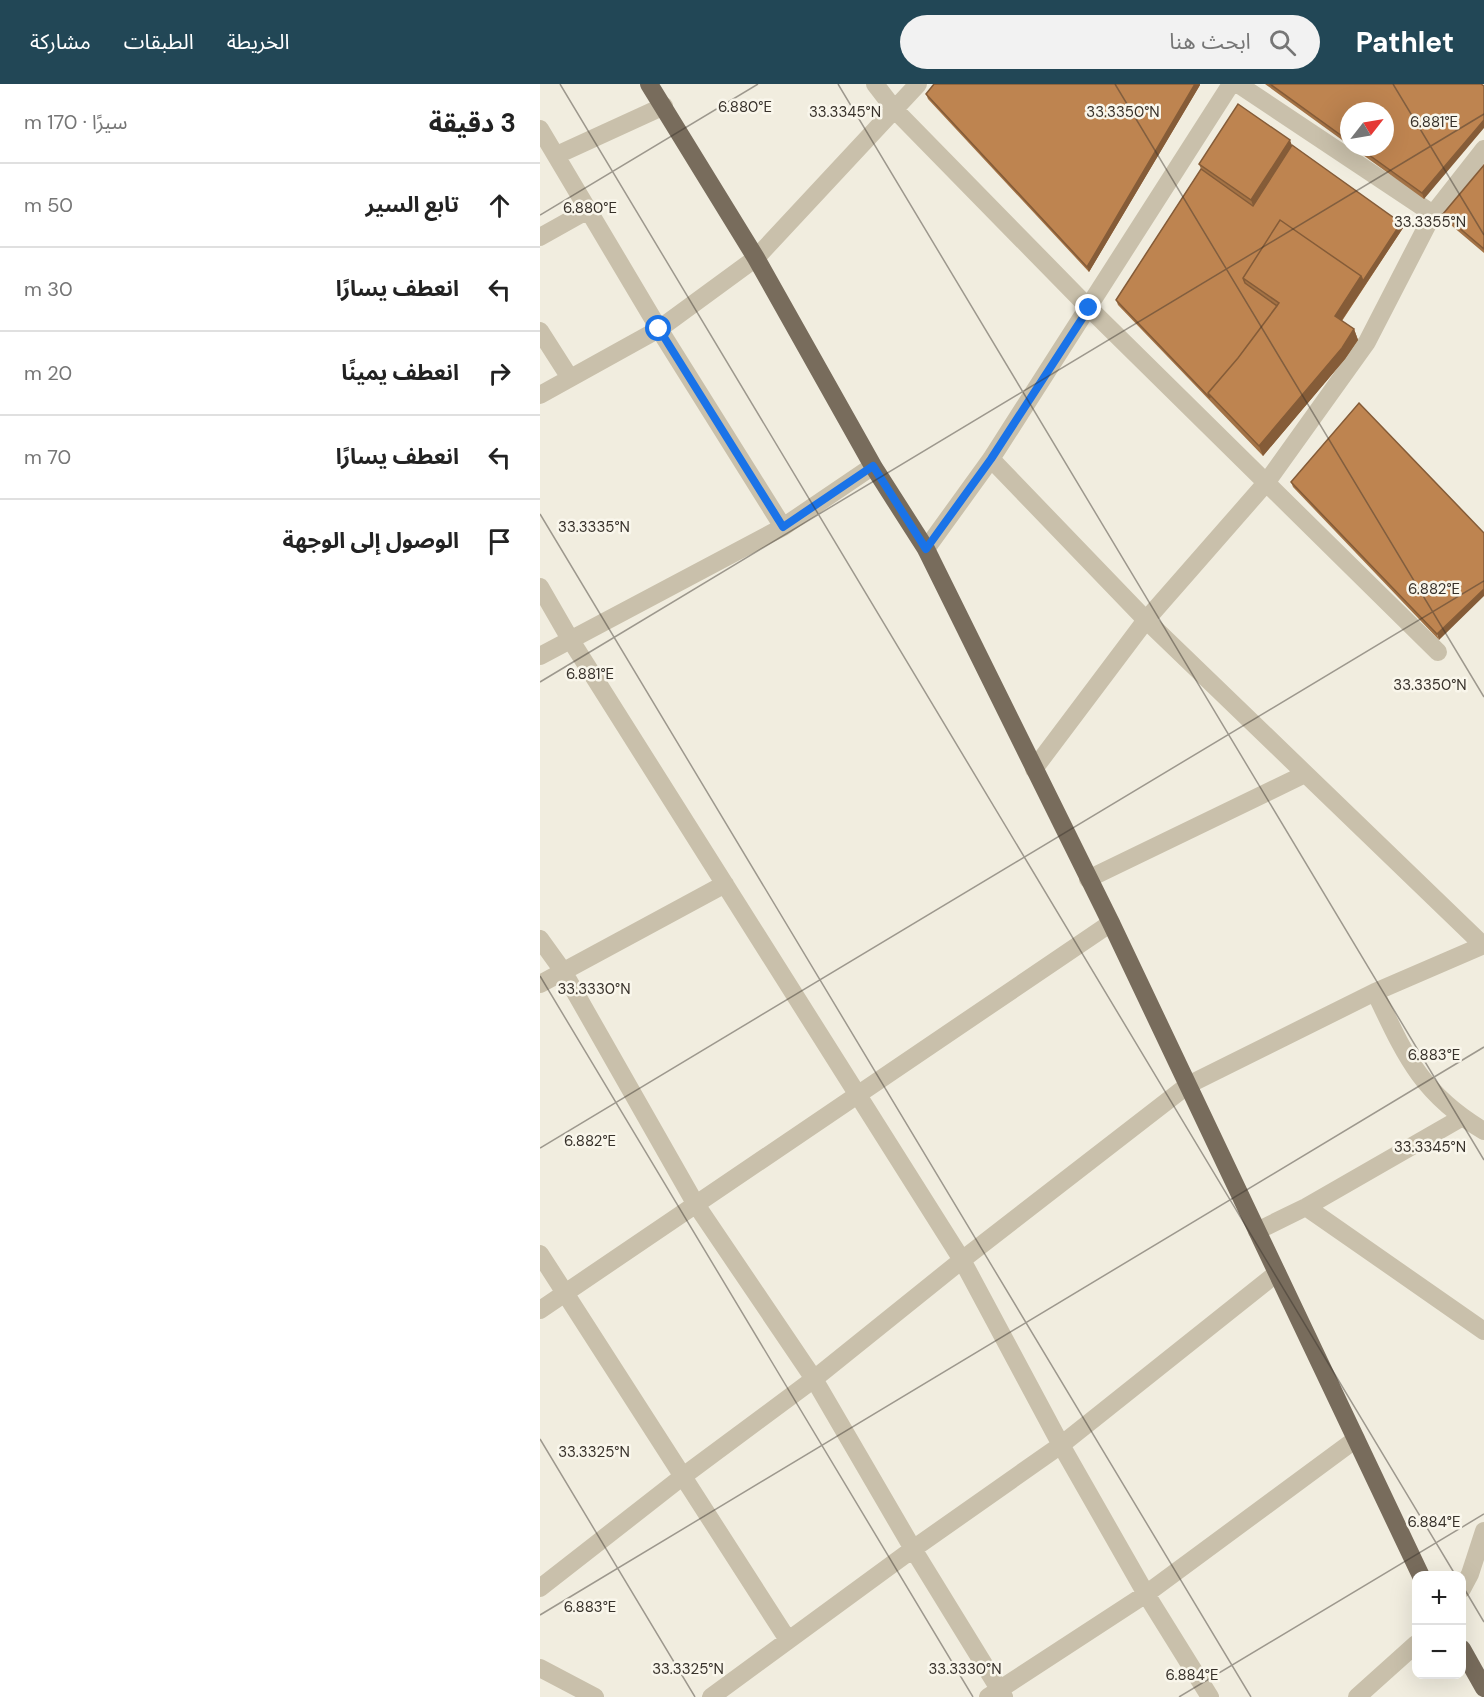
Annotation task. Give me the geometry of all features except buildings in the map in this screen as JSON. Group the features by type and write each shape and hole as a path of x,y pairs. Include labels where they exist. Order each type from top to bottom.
{"main road":[{"path":"650,84 756,258 873,466 926,549 1111,923 1419,1571"},
{"path":"1466,1657 1484,1688"}],"street":[{"path":"875,84 895,110 1089,308 1438,652"},
{"path":"540,395 659,329 756,258 918,84"},
{"path":"926,549 991,459 1231,84"},
{"path":"1238,84 1433,214"},
{"path":"557,155 663,106"},
{"path":"540,129 590,209 659,329 783,527"},
{"path":"1034,769 1146,620 1266,483 1367,342 1433,214 1484,149"},
{"path":"540,237 590,209"},
{"path":"540,331 570,378"},
{"path":"540,1588 682,1477 814,1379 962,1260 1188,1085 1374,992 1484,945 1146,620 991,459"},
{"path":"540,656 783,527 873,466"},
{"path":"540,587 570,639 962,1260 1061,1445 1146,1594 1210,1697"},
{"path":"1088,879 1305,774"},
{"path":"540,984 725,884"},
{"path":"540,1310 1111,923"},
{"path":"540,939 563,971 695,1203 814,1379 997,1694 1146,1594 1356,1439"},
{"path":"1374,992 1409,1063 1440,1101 1461,1118 1484,1131"},
{"path":"1257,1232 1306,1207 1461,1118"},
{"path":"1306,1207 1484,1331"},
{"path":"540,1254 788,1640"},
{"path":"711,1697 913,1549 1061,1445 1277,1273"},
{"path":"1466,1581 1484,1531"},
{"path":"1357,1697 1412,1648"},
{"path":"540,1668 595,1697"}],"route":[{"path":"659,329 783,527 873,466 926,549 991,459 1089,308"}]}
